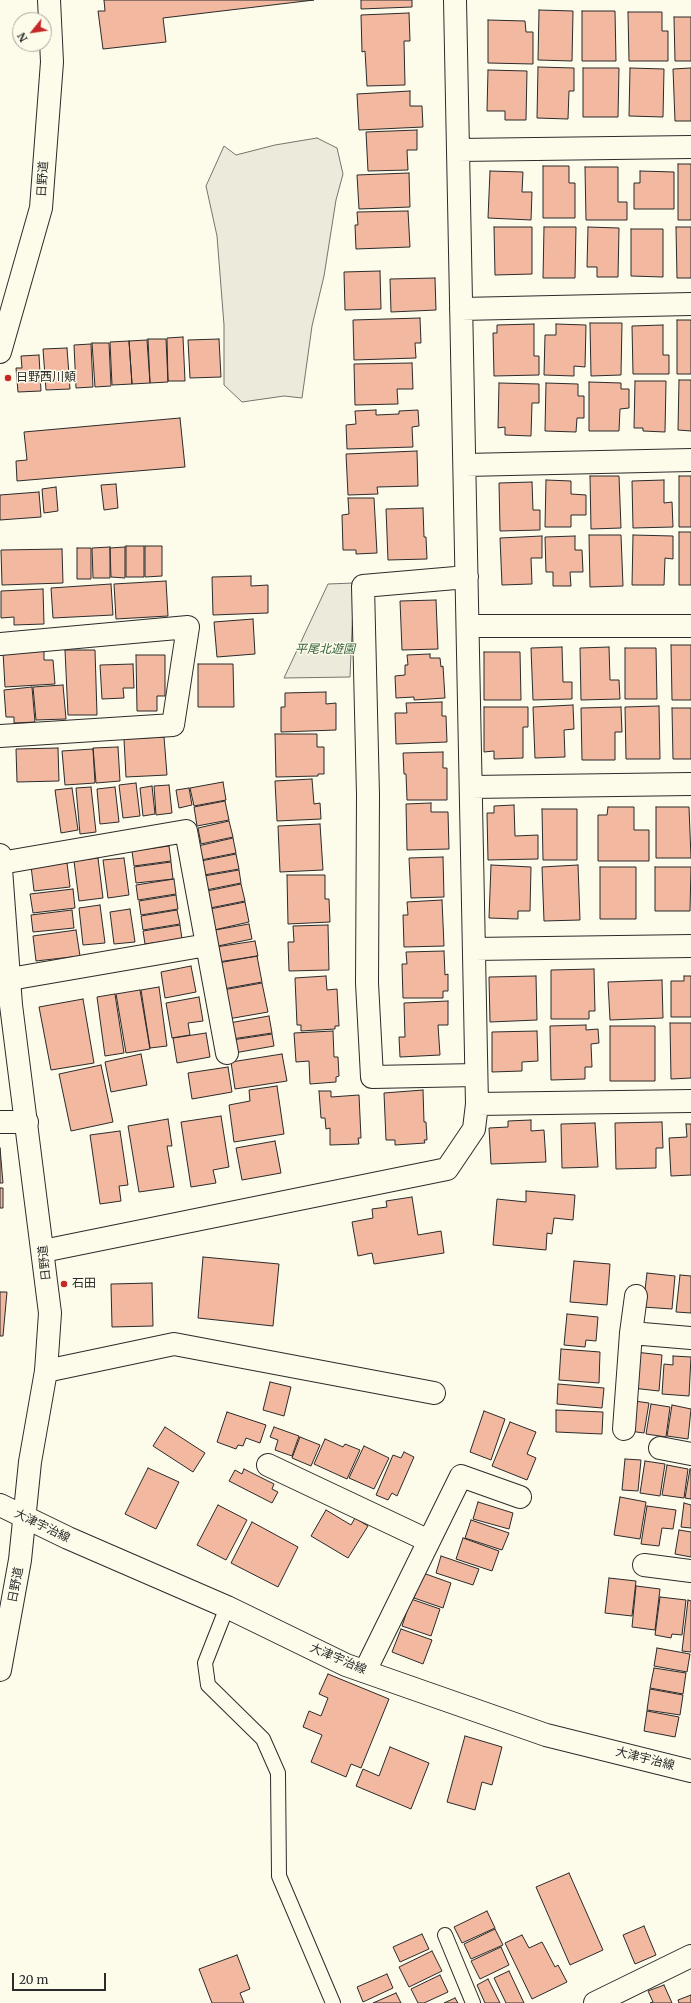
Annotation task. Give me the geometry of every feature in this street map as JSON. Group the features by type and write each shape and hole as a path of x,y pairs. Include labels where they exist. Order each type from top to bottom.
{"street":[{"name":"日野道","path":"0,352 41,208 52,62 49,0"},
{"path":"43,1251 447,1168 474,1129 477,1104 455,0"},
{"path":"458,150 691,147"},
{"path":"461,309 691,304"},
{"path":"465,465 691,460"},
{"path":"467,577 363,586 368,795 367,983 372,1076 476,1075"},
{"path":"468,626 691,626"},
{"path":"0,644 188,627 174,724 0,736"},
{"path":"471,787 691,784"},
{"path":"0,862 186,831 227,1053"},
{"name":"日野道","path":"0,855 10,979 50,1313 46,1371 30,1462 20,1560 0,1670"},
{"path":"10,979 207,945"},
{"path":"474,950 691,946"},
{"path":"477,1104 691,1101"},
{"path":"0,1122 27,1122"},
{"path":"624,1429 631,1332 636,1296"},
{"path":"631,1332 691,1338"},
{"path":"46,1371 174,1344 434,1393"},
{"path":"660,1448 691,1454"},
{"path":"268,1465 429,1541"},
{"path":"365,1671 461,1476 520,1497"},
{"name":"大津宇治線","path":"0,1505 25,1518 227,1608 346,1665 546,1735 691,1771"},
{"path":"644,1565 691,1570"},
{"path":"595,2003 691,1956"}],"lane":[{"path":"227,1608 205,1663 208,1685 263,1739 278,1773 279,1876 333,2003"},
{"path":"445,1935 472,2003"}],"green space":[{"path":"317,138 337,148 343,174 336,200 324,276 312,326 302,398 284,396 242,402 224,385 224,325 217,236 206,186 224,146 236,155 275,145"},
{"name":"平尾北遊園","path":"354,583 350,677 284,678 328,584"}],"building":[{"path":"104,0 314,0 163,18 166,42 103,49 98,11 105,11"},
{"path":"361,0 412,0 412,7 361,9"},
{"path":"539,10 573,11 572,61 538,60"},
{"path":"582,11 615,11 616,61 582,61"},
{"path":"628,12 662,12 662,31 668,31 668,61 629,61"},
{"path":"409,13 410,41 404,41 405,85 367,86 365,51 362,52 361,15"},
{"path":"674,17 691,17 691,61 675,61"},
{"path":"488,20 525,21 526,32 533,32 533,64 488,63"},
{"path":"538,67 574,68 574,91 569,91 568,119 537,118"},
{"path":"583,68 619,68 618,117 583,117"},
{"path":"630,68 664,69 663,117 629,116"},
{"path":"691,68 691,121 675,121 673,69"},
{"path":"488,70 527,71 526,120 505,120 505,111 487,111"},
{"path":"410,91 410,106 422,106 423,127 359,130 357,94"},
{"path":"417,130 417,150 407,150 408,170 368,171 366,132"},
{"path":"678,164 691,164 691,220 678,220"},
{"path":"543,166 569,166 569,183 575,183 575,218 543,218"},
{"path":"585,167 618,167 618,202 627,202 627,220 586,220"},
{"path":"490,171 523,172 522,192 532,192 531,220 488,218"},
{"path":"640,171 674,172 674,209 634,209 634,183 640,183"},
{"path":"409,173 410,207 359,209 357,175"},
{"path":"408,211 410,247 356,249 355,225 358,225 357,212"},
{"path":"494,227 532,227 532,274 495,275"},
{"path":"544,227 576,227 575,278 543,278"},
{"path":"588,227 619,228 618,277 597,277 597,267 587,267"},
{"path":"676,227 691,227 691,278 677,278"},
{"path":"631,229 663,229 663,277 631,276"},
{"path":"380,271 381,309 345,310 344,272"},
{"path":"435,278 436,310 391,312 390,279"},
{"path":"420,318 421,343 415,343 416,358 354,360 353,320"},
{"path":"677,320 691,320 691,374 677,374"},
{"path":"590,323 622,323 621,375 591,376"},
{"path":"534,324 534,356 539,356 539,375 494,376 493,333 497,333 497,325"},
{"path":"556,324 586,325 585,367 574,366 574,376 544,375 545,335 556,335"},
{"path":"663,325 663,355 669,355 669,374 633,374 632,326"},
{"path":"183,337 185,381 168,381 167,338"},
{"path":"148,339 166,339 168,382 150,383"},
{"path":"219,339 221,377 190,378 188,340"},
{"path":"147,340 150,383 132,384 129,341"},
{"path":"129,341 132,384 112,385 110,342"},
{"path":"92,343 109,343 111,386 95,387"},
{"path":"91,344 93,387 76,388 74,345"},
{"path":"67,348 70,389 46,390 43,349"},
{"path":"39,355 41,391 18,392 16,368 22,368 21,356"},
{"path":"412,363 413,389 397,389 398,404 355,405 354,364"},
{"path":"679,380 691,380 691,431 678,430"},
{"path":"635,381 666,381 665,432 643,431 643,428 634,428"},
{"path":"589,382 621,383 621,389 629,389 629,408 620,409 619,431 589,431"},
{"path":"499,383 539,384 539,403 532,403 531,436 505,435 505,427 498,428"},
{"path":"546,383 578,384 578,396 584,396 584,418 577,418 576,432 545,431"},
{"path":"376,410 376,415 399,414 399,411 418,410 419,426 412,427 413,447 347,449 346,425 356,424 355,411"},
{"path":"180,418 185,467 17,481 16,461 27,460 24,432"},
{"path":"417,451 418,486 377,487 378,494 348,495 346,454"},
{"path":"590,476 619,476 621,528 591,529"},
{"path":"679,476 691,476 691,527 679,527"},
{"path":"546,480 571,481 571,494 586,495 586,515 571,515 571,527 545,527"},
{"path":"664,480 664,503 672,502 673,527 633,528 632,481"},
{"path":"532,482 533,510 540,510 540,530 500,531 499,483"},
{"path":"116,484 118,508 104,510 101,485"},
{"path":"56,487 58,511 44,513 42,489"},
{"path":"39,492 41,517 0,520 0,495"},
{"path":"348,498 374,498 377,553 356,554 356,550 343,550 342,515 349,514"},
{"path":"423,508 424,537 426,537 427,559 388,560 386,509"},
{"path":"679,532 691,532 691,585 679,585"},
{"path":"589,535 621,535 623,586 590,587"},
{"path":"633,535 673,536 673,559 665,558 664,585 632,585"},
{"path":"542,536 542,558 531,558 532,584 502,585 500,538"},
{"path":"575,536 575,550 582,550 583,572 570,572 571,586 553,586 553,572 546,572 545,537"},
{"path":"126,546 144,546 144,577 126,577"},
{"path":"145,546 162,546 162,576 145,577"},
{"path":"110,547 110,578 93,578 92,548"},
{"path":"125,547 125,578 111,577 110,548"},
{"path":"77,548 91,548 91,579 77,579"},
{"path":"62,549 63,583 2,585 1,550"},
{"path":"251,576 251,586 268,585 268,613 213,615 212,577"},
{"path":"166,581 168,616 116,619 114,584"},
{"path":"111,584 113,615 53,618 51,588"},
{"path":"43,589 44,624 14,625 14,617 1,618 1,591"},
{"path":"436,600 438,649 402,650 400,601"},
{"path":"253,619 255,654 217,657 214,622"},
{"path":"671,645 691,645 691,700 672,700"},
{"path":"562,647 563,682 572,682 572,699 533,700 531,648"},
{"path":"609,647 610,680 619,680 620,699 581,700 580,648"},
{"path":"625,648 656,648 657,699 625,699"},
{"path":"44,649 44,660 53,660 55,684 5,687 3,652"},
{"path":"65,650 95,650 97,715 68,715"},
{"path":"484,652 520,652 521,700 484,700"},
{"path":"430,654 430,658 440,658 441,667 443,666 445,698 414,700 414,697 396,698 395,676 405,675 405,665 408,665 407,655"},
{"path":"136,655 165,655 165,696 157,696 157,711 137,711"},
{"path":"133,664 134,688 123,688 124,698 102,699 100,665"},
{"path":"198,664 233,664 234,707 198,707"},
{"path":"63,685 66,719 36,720 33,687"},
{"path":"32,687 35,722 14,723 14,717 6,717 4,690"},
{"path":"326,692 326,704 336,703 336,730 281,732 281,707 285,707 285,693"},
{"path":"442,702 442,716 446,716 447,742 396,744 395,713 407,713 406,703"},
{"path":"573,705 574,729 564,730 565,757 535,758 533,707"},
{"path":"659,706 660,759 626,759 625,707"},
{"path":"484,707 528,707 528,727 523,727 523,758 494,759 494,751 484,752"},
{"path":"621,707 622,732 615,732 615,760 582,760 581,708"},
{"path":"672,708 691,708 691,759 673,759"},
{"path":"275,734 317,734 317,747 324,747 324,774 318,774 318,776 276,777"},
{"path":"164,737 167,775 126,777 124,739"},
{"path":"118,747 120,781 96,783 93,748"},
{"path":"58,748 59,781 17,782 16,749"},
{"path":"93,749 95,783 65,785 62,751"},
{"path":"443,752 443,768 447,768 447,800 407,800 406,774 404,774 403,753"},
{"path":"312,779 314,804 320,803 321,819 277,821 275,781"},
{"path":"223,782 226,800 194,806 190,788"},
{"path":"136,783 140,816 123,818 119,785"},
{"path":"169,785 172,813 156,815 154,786"},
{"path":"152,786 155,814 143,816 140,788"},
{"path":"91,787 96,832 80,834 76,788"},
{"path":"115,787 119,822 100,824 97,789"},
{"path":"72,788 78,830 61,833 55,790"},
{"path":"189,788 192,805 179,808 176,790"},
{"path":"225,801 229,820 197,826 194,807"},
{"path":"431,803 431,812 448,812 449,849 407,850 406,804"},
{"path":"514,805 515,836 538,835 538,859 488,860 487,813 494,813 494,806"},
{"path":"608,807 634,807 634,830 649,830 649,861 598,861 598,815 607,815"},
{"path":"656,807 689,807 691,858 656,858"},
{"path":"542,809 577,809 577,860 543,860"},
{"path":"229,821 233,837 201,844 198,828"},
{"path":"320,824 323,870 280,872 278,826"},
{"path":"233,838 236,853 201,860 198,846"},
{"path":"169,846 171,861 134,866 132,851"},
{"path":"236,854 239,869 204,875 201,861"},
{"path":"443,857 444,897 411,898 409,858"},
{"path":"98,858 103,898 79,901 74,861"},
{"path":"124,858 129,895 108,898 103,860"},
{"path":"171,862 173,879 136,883 134,867"},
{"path":"67,863 70,887 34,891 31,866"},
{"path":"491,865 531,867 530,911 518,911 518,919 489,918"},
{"path":"578,865 580,920 544,921 542,867"},
{"path":"600,867 636,867 636,919 600,919"},
{"path":"655,867 691,867 690,911 655,911"},
{"path":"239,870 241,883 206,890 204,876"},
{"path":"287,875 325,875 325,899 329,899 330,922 288,924"},
{"path":"174,879 176,894 138,900 136,885"},
{"path":"241,884 245,901 210,908 207,891"},
{"path":"73,889 75,908 33,913 30,894"},
{"path":"176,895 178,909 141,915 139,901"},
{"path":"442,900 444,946 404,947 403,915 408,915 407,902"},
{"path":"245,902 249,922 214,930 210,909"},
{"path":"100,905 105,943 83,945 79,908"},
{"path":"130,909 135,942 114,944 110,912"},
{"path":"72,910 74,928 33,932 31,915"},
{"path":"177,910 180,924 143,930 141,916"},
{"path":"249,924 252,939 218,946 215,930"},
{"path":"180,925 182,939 145,944 143,931"},
{"path":"328,925 329,970 289,971 288,942 294,942 293,926"},
{"path":"76,930 80,956 36,961 33,936"},
{"path":"255,941 258,956 218,962 216,947"},
{"path":"444,951 445,975 448,974 448,991 443,991 443,998 403,998 402,964 407,964 406,952"},
{"path":"257,956 262,982 223,989 218,963"},
{"path":"191,966 196,992 165,998 161,972"},
{"path":"594,969 595,1011 589,1011 589,1019 551,1019 551,970"},
{"path":"326,976 327,990 337,989 339,1026 335,1026 335,1029 301,1031 301,1025 297,1025 295,978"},
{"path":"536,976 537,1020 490,1022 489,977"},
{"path":"684,976 691,976 691,1017 671,1017 671,981 684,981"},
{"path":"662,980 663,1018 610,1020 608,982"},
{"path":"262,983 268,1012 228,1019 223,990"},
{"path":"159,987 167,1046 150,1048 141,990"},
{"path":"140,990 150,1049 126,1053 116,994"},
{"path":"115,994 124,1053 105,1056 97,997"},
{"path":"199,997 203,1021 188,1023 190,1035 172,1038 166,1003"},
{"path":"83,999 94,1063 51,1070 39,1007"},
{"path":"448,1001 448,1025 438,1025 440,1055 400,1057 399,1037 405,1037 404,1003"},
{"path":"269,1016 272,1033 232,1039 229,1023"},
{"path":"670,1023 691,1023 691,1078 671,1079"},
{"path":"586,1025 586,1030 598,1029 599,1043 591,1044 592,1067 585,1067 585,1079 551,1080 550,1026"},
{"path":"610,1026 655,1026 655,1081 610,1081"},
{"path":"333,1031 334,1057 338,1057 339,1076 336,1077 336,1082 310,1084 309,1061 296,1062 294,1033"},
{"path":"537,1031 538,1061 522,1062 522,1071 492,1072 492,1032"},
{"path":"206,1033 210,1057 177,1063 173,1038"},
{"path":"272,1034 274,1046 234,1053 232,1040"},
{"path":"141,1054 147,1085 111,1092 105,1062"},
{"path":"282,1054 287,1081 235,1089 231,1062"},
{"path":"101,1065 113,1122 71,1131 59,1074"},
{"path":"228,1067 232,1092 192,1099 188,1073"},
{"path":"277,1086 284,1134 234,1142 229,1105 250,1101 249,1090"},
{"path":"423,1090 424,1122 426,1122 427,1140 424,1140 425,1143 395,1145 395,1140 386,1140 384,1093"},
{"path":"319,1091 331,1091 331,1097 359,1095 361,1138 358,1138 359,1144 330,1145 330,1128 326,1129 325,1118 321,1118"},
{"path":"221,1116 229,1167 213,1170 216,1183 191,1187 181,1122"},
{"path":"168,1119 172,1146 167,1146 174,1187 139,1192 128,1126"},
{"path":"531,1120 531,1131 544,1130 546,1162 491,1164 489,1128 508,1127 508,1121"},
{"path":"662,1122 663,1148 656,1148 656,1168 616,1169 615,1123"},
{"path":"595,1123 598,1167 562,1168 561,1124"},
{"path":"686,1124 691,1124 691,1175 671,1176 669,1138 687,1137"},
{"path":"120,1131 128,1185 119,1186 121,1201 100,1204 90,1135"},
{"path":"275,1141 281,1173 242,1180 236,1148"},
{"path":"0,1148 3,1183 0,1183"},
{"path":"0,1188 3,1188 3,1208 0,1208"},
{"path":"526,1191 575,1195 573,1220 554,1218 552,1234 547,1233 546,1250 493,1245 497,1199 526,1202"},
{"path":"412,1197 418,1235 441,1231 444,1253 374,1264 372,1253 358,1256 352,1222 373,1218 372,1209 387,1207 386,1201"},
{"path":"203,1257 279,1264 273,1326 198,1318"},
{"path":"574,1261 610,1264 607,1305 570,1302"},
{"path":"647,1273 675,1276 672,1309 643,1307"},
{"path":"680,1275 691,1276 691,1313 676,1312"},
{"path":"152,1283 153,1326 112,1327 111,1284"},
{"path":"0,1292 7,1292 3,1336 0,1336"},
{"path":"567,1314 598,1317 596,1341 586,1340 585,1347 564,1345"},
{"path":"561,1349 600,1352 599,1383 559,1380"},
{"path":"635,1352 662,1355 659,1391 632,1388"},
{"path":"673,1356 691,1357 689,1396 662,1394 664,1364 673,1365"},
{"path":"270,1382 291,1387 284,1416 263,1410"},
{"path":"558,1384 604,1388 602,1408 557,1404"},
{"path":"634,1401 649,1403 644,1433 629,1431"},
{"path":"651,1404 670,1407 666,1437 646,1434"},
{"path":"672,1405 691,1409 688,1439 667,1436"},
{"path":"556,1410 603,1412 602,1434 556,1432"},
{"path":"484,1411 505,1419 491,1460 470,1452"},
{"path":"227,1412 266,1425 260,1443 246,1438 243,1446 238,1445 236,1449 217,1442"},
{"path":"510,1422 536,1432 527,1454 536,1458 527,1480 492,1466"},
{"path":"165,1427 205,1453 193,1472 153,1446"},
{"path":"274,1427 299,1436 292,1456 275,1450 278,1440 270,1437"},
{"path":"300,1437 320,1445 311,1466 292,1458"},
{"path":"325,1439 343,1447 345,1444 360,1450 347,1479 314,1464"},
{"path":"364,1446 389,1458 374,1489 349,1478"},
{"path":"404,1452 414,1457 397,1496 392,1493 388,1500 376,1495 393,1455 401,1458"},
{"path":"625,1459 641,1460 638,1491 622,1490"},
{"path":"645,1461 665,1464 660,1496 640,1493"},
{"path":"667,1465 688,1469 684,1498 662,1495"},
{"path":"148,1468 179,1482 156,1529 125,1514"},
{"path":"244,1469 274,1484 272,1489 278,1492 272,1503 229,1481 235,1470 242,1474"},
{"path":"691,1469 691,1499 685,1498"},
{"path":"620,1497 646,1502 640,1539 614,1535"},
{"path":"478,1502 513,1513 509,1529 473,1519"},
{"path":"684,1503 691,1505 691,1528 681,1527"},
{"path":"218,1505 247,1520 226,1560 197,1545"},
{"path":"647,1506 676,1510 673,1529 662,1528 659,1546 641,1544"},
{"path":"326,1510 351,1525 355,1518 368,1526 348,1558 311,1536"},
{"path":"471,1520 509,1533 502,1550 465,1538"},
{"path":"252,1522 298,1547 278,1587 231,1563"},
{"path":"679,1530 691,1532 691,1557 675,1554"},
{"path":"463,1538 499,1551 492,1571 456,1559"},
{"path":"441,1556 479,1569 473,1585 436,1573"},
{"path":"423,1573 451,1583 443,1608 414,1598"},
{"path":"609,1578 636,1581 632,1616 605,1613"},
{"path":"636,1586 660,1589 655,1630 632,1627"},
{"path":"660,1597 686,1600 682,1635 672,1634 671,1638 655,1635"},
{"path":"411,1599 440,1609 431,1636 402,1626"},
{"path":"688,1600 691,1601 691,1652 682,1651"},
{"path":"401,1629 432,1640 423,1664 392,1652"},
{"path":"657,1648 690,1654 687,1672 654,1666"},
{"path":"654,1668 686,1673 683,1694 650,1688"},
{"path":"328,1674 389,1699 361,1768 351,1764 346,1777 311,1762 322,1735 303,1727 309,1711 321,1716 328,1698 319,1694"},
{"path":"650,1689 683,1695 680,1715 647,1710"},
{"path":"647,1711 679,1717 675,1737 644,1731"},
{"path":"465,1736 502,1747 492,1785 482,1782 475,1810 447,1802"},
{"path":"390,1747 429,1763 411,1809 356,1786 363,1769 379,1776"},
{"path":"569,1873 603,1950 570,1965 536,1887"},
{"path":"487,1911 495,1928 462,1943 454,1927"},
{"path":"644,1926 656,1955 635,1964 623,1935"},
{"path":"495,1929 503,1945 471,1959 464,1944"},
{"path":"422,1934 429,1949 400,1962 393,1947"},
{"path":"522,1935 529,1948 542,1942 555,1967 558,1965 567,1982 532,1999 505,1943"},
{"path":"501,1947 509,1965 480,1979 471,1961"},
{"path":"432,1951 442,1971 409,1987 399,1967"},
{"path":"237,1955 250,1989 240,1993 244,2003 212,2003 199,1969"},
{"path":"509,1971 524,2003 506,2003 494,1978"},
{"path":"387,1974 393,1988 363,2002 357,1987"},
{"path":"440,1975 448,1992 424,2003 418,2003 411,1989"},
{"path":"488,1979 500,2003 485,2003 477,1985"},
{"path":"664,1985 672,2003 650,2003 653,2002 648,1991"},
{"path":"396,1993 401,2003 373,2003"},
{"path":"691,1995 691,2003 679,2003 678,2000"},
{"path":"455,1998 458,2003 444,2003"}],"place":[{"name":"日野西川頬","path":"8,378"},
{"name":"石田","path":"64,1284"}]}
